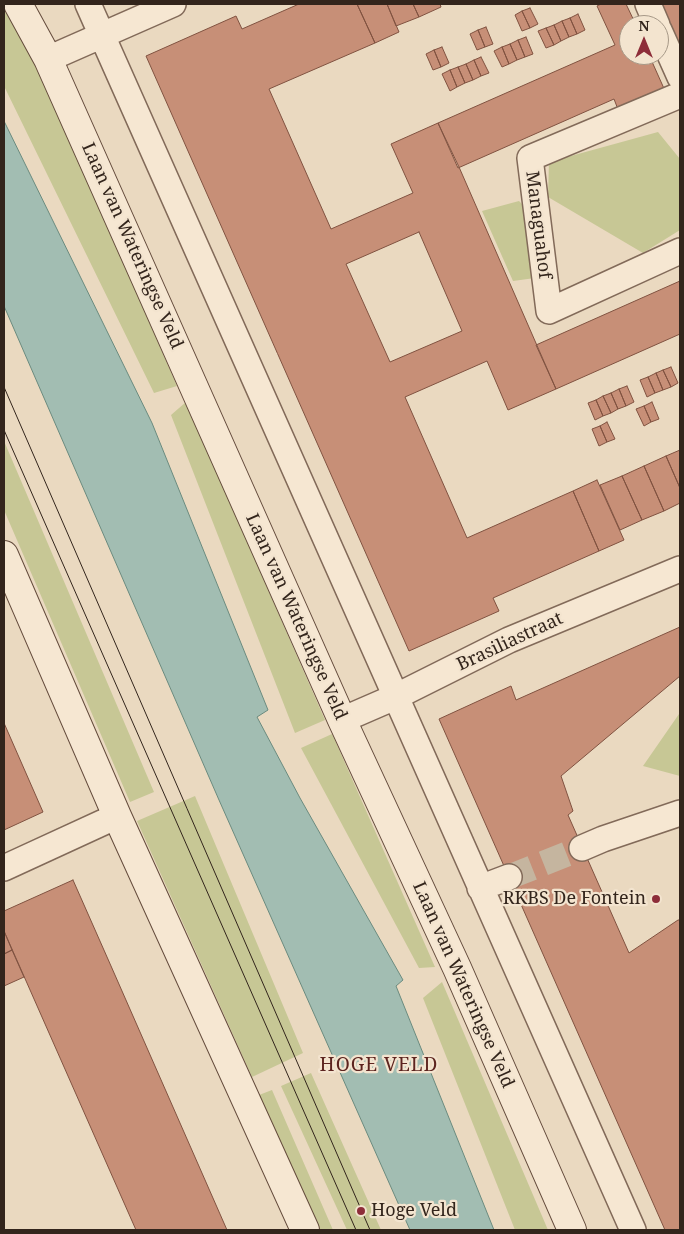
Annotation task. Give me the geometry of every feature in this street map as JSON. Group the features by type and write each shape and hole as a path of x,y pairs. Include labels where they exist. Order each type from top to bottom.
{"street":[{"name":"Laan van Wateringse Veld","path":"18,4 48,59 342,720 457,968 572,1230"},
{"path":"88,4 633,1230"},
{"path":"48,59 102,37 173,4"},
{"path":"669,52 680,77"},
{"name":"Managuahof","path":"680,95 530,158 549,311 680,251"},
{"path":"4,555 118,816 305,1230"},
{"name":"Brasiliastraat","path":"342,720 396,697 509,640 680,569"},
{"path":"582,848 680,813"},
{"path":"4,868 118,816"},
{"path":"480,888 509,877"}],"green space":[{"path":"4,10 31,50 177,386 154,393 4,86"},
{"path":"658,132 680,159 680,230 643,253 548,197 549,162"},
{"path":"519,201 526,208 535,278 513,281 482,211"},
{"path":"186,402 325,720 295,733 171,415"},
{"path":"4,441 154,792 130,802 4,510"},
{"path":"679,714 680,776 643,766"},
{"path":"332,734 435,967 419,968 301,748"},
{"path":"195,796 303,1053 252,1077 137,821"},
{"path":"442,982 548,1230 515,1230 423,998"},
{"path":"311,1073 381,1230 347,1230 281,1086"},
{"path":"272,1090 333,1230 319,1230 259,1095"}],"shaded area":[{"path":"4,121 152,423 268,710 257,717 300,798 403,980 396,986 494,1230 410,1230 219,800 4,306"}],"building":[{"path":"299,4 357,4 375,43 269,89 331,229 413,193 391,144 438,123 556,389 508,410 487,361 405,397 467,538 573,491 599,551 493,598 499,611 409,651 146,56 236,16 242,29","holes":["419,232 462,331 390,362 346,264"]},
{"path":"357,4 387,4 399,32 375,43"},
{"path":"387,4 413,4 419,17 396,26"},
{"path":"413,4 440,4 441,7 419,17"},
{"path":"601,4 626,4 631,15 619,15 619,65 653,65 666,93 619,112 614,99 458,168 438,123 615,45 597,6"},
{"path":"661,4 680,4 680,48 669,23 669,15 666,15"},
{"path":"530,8 538,24 530,28 522,11"},
{"path":"522,11 530,28 522,31 515,15"},
{"path":"578,14 585,30 577,34 570,18"},
{"path":"570,18 577,34 569,37 562,21"},
{"path":"562,21 569,37 561,41 554,25"},
{"path":"554,25 561,41 554,45 546,28"},
{"path":"486,27 493,44 485,47 478,30"},
{"path":"546,28 554,45 546,48 538,31"},
{"path":"478,30 485,47 477,50 470,34"},
{"path":"526,37 533,54 525,57 518,40"},
{"path":"518,40 525,57 517,60 510,44"},
{"path":"510,44 517,60 509,64 502,47"},
{"path":"442,47 449,63 441,67 434,50"},
{"path":"502,47 509,64 502,67 494,51"},
{"path":"434,50 441,67 433,70 426,54"},
{"path":"481,57 489,73 481,76 474,60"},
{"path":"474,60 481,76 473,80 466,64"},
{"path":"466,64 473,80 465,83 458,67"},
{"path":"458,67 465,83 457,87 450,70"},
{"path":"450,70 457,87 450,91 442,74"},
{"path":"680,281 680,334 556,389 536,345"},
{"path":"671,367 678,383 671,387 663,370"},
{"path":"663,370 671,387 663,390 656,373"},
{"path":"656,373 663,390 655,393 648,377"},
{"path":"648,377 655,393 647,397 640,380"},
{"path":"627,386 634,402 626,406 619,389"},
{"path":"619,389 626,406 618,409 611,393"},
{"path":"611,393 618,409 611,413 603,396"},
{"path":"603,396 611,413 603,416 596,400"},
{"path":"596,400 603,416 595,420 588,403"},
{"path":"652,402 659,419 651,422 644,406"},
{"path":"644,406 651,422 644,426 636,409"},
{"path":"607,422 615,439 607,442 600,426"},
{"path":"600,426 607,442 599,446 592,429"},
{"path":"680,450 680,488 666,456"},
{"path":"666,456 680,488 680,503 664,511 644,466"},
{"path":"644,466 664,511 642,520 622,476"},
{"path":"622,476 642,520 620,530 600,485"},
{"path":"597,480 624,540 599,551 573,491"},
{"path":"680,627 680,676 561,776 573,811 568,815 629,953 680,920 680,1230 665,1230 439,719 511,686 516,700"},
{"path":"4,723 43,812 4,830"},
{"path":"73,880 227,1230 136,1230 4,931 4,911"},
{"path":"4,931 12,950 4,954"},
{"path":"12,950 24,977 4,986 4,954"}],"tunnel":[{"path":"509,877 582,848"}],"tram line":[{"path":"4,387 370,1230"},
{"path":"4,430 356,1230"}],"place":[{"name":"RKBS De Fontein","path":"656,899"},
{"name":"Hoge Veld","path":"361,1211"}],"district":[{"name":"HOGE VELD","path":"379,1066"}]}
